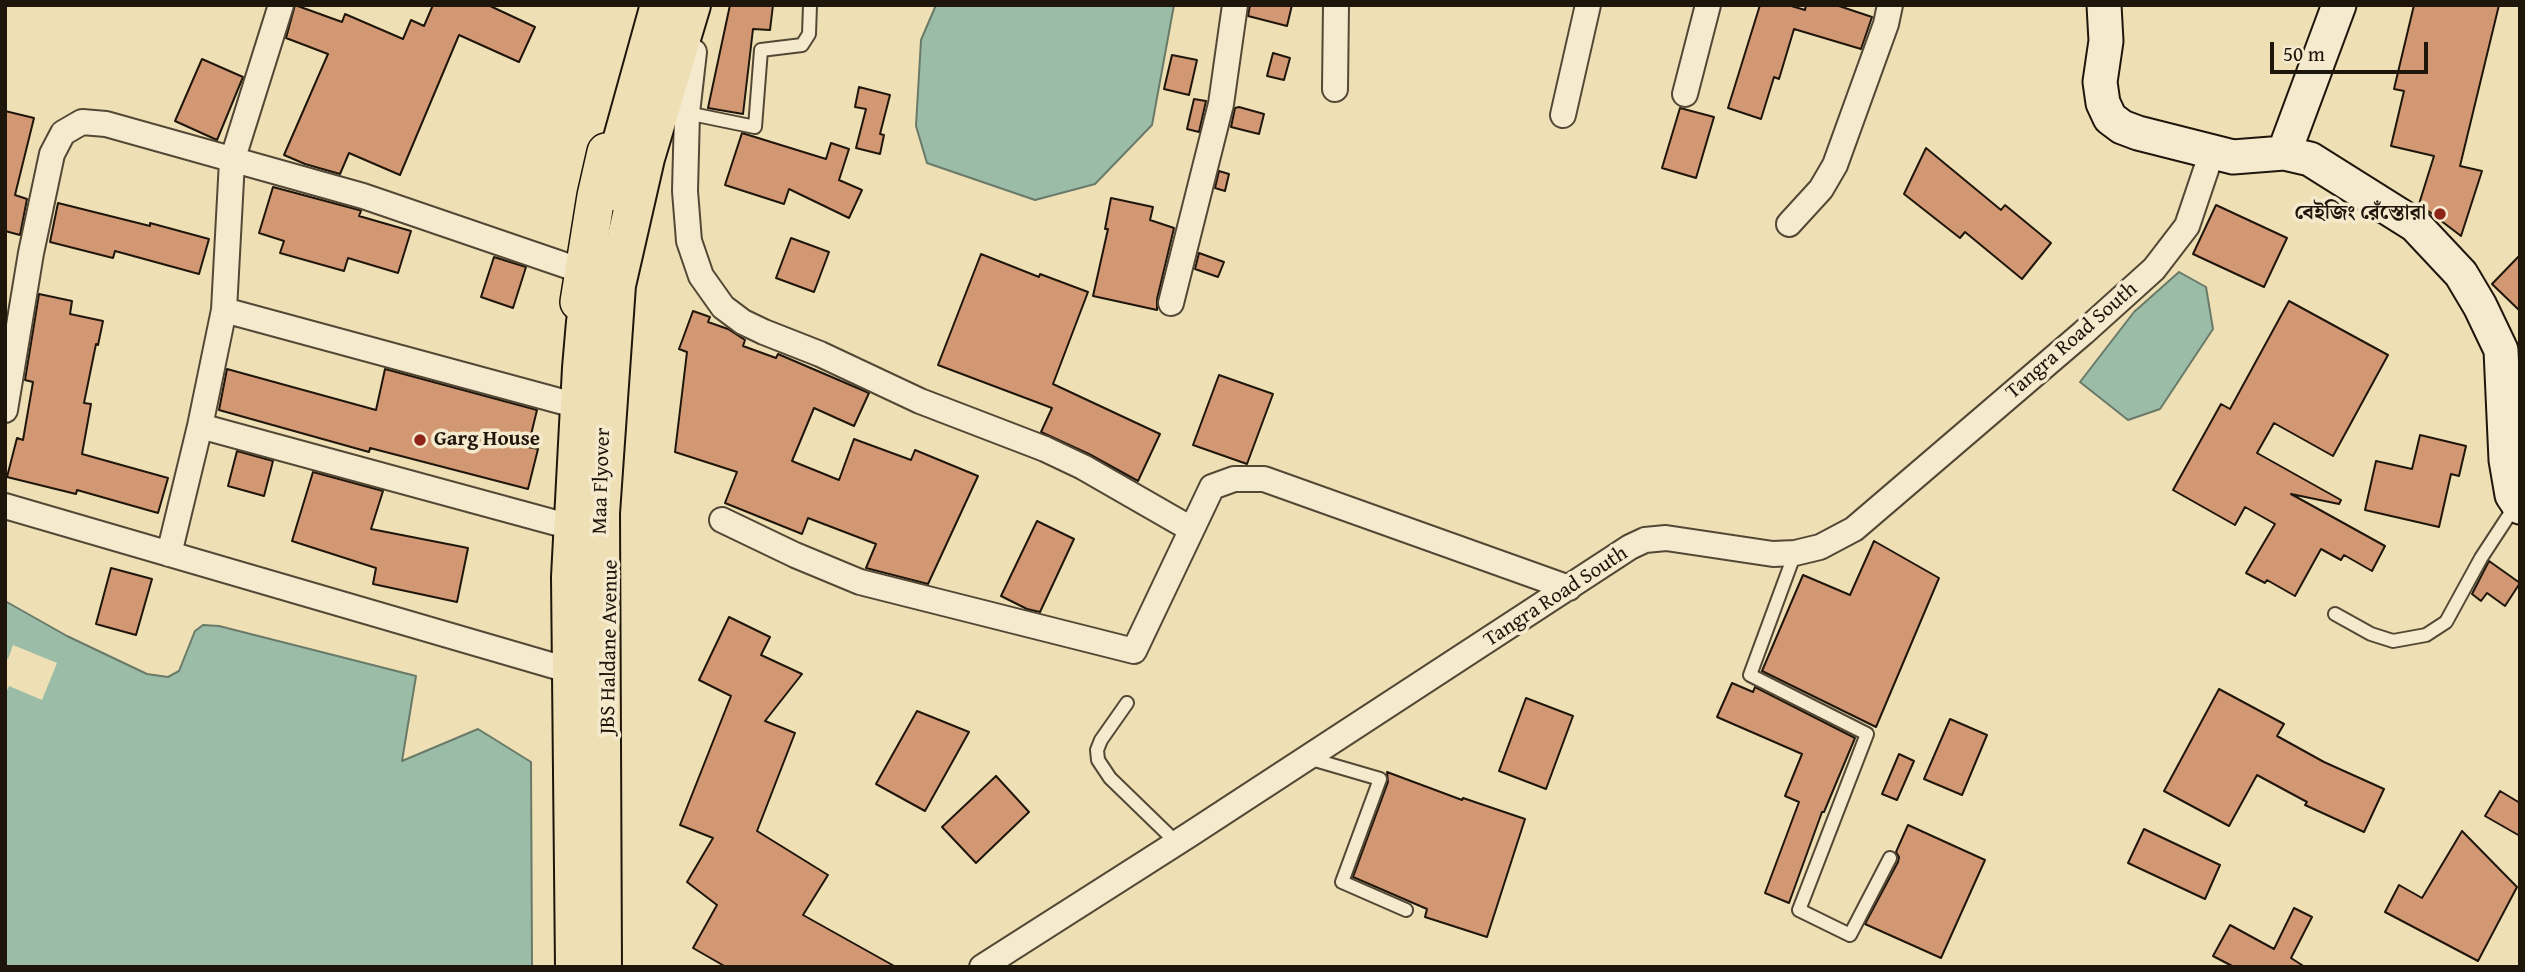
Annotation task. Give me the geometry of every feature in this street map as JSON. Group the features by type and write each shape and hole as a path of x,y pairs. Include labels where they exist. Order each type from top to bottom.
{"highway":[{"name":"Maa Flyover","path":"575,967 570,577 576,443 586,322 620,149 660,5"},
{"name":"Maa Flyover","path":"602,967 600,513 616,285 645,158 691,5"}],"main road":[{"path":"564,967 560,500 567,403 580,292 596,196 647,5"},
{"name":"JBS Haldane Avenue","path":"609,967 608,679 615,401 622,327 642,217 672,98 694,52 711,5"}],"street":[{"path":"169,554 224,310 232,161 281,5"},
{"path":"1171,303 1221,104 1235,5"},
{"path":"1335,89 1336,5"},
{"path":"1563,115 1588,5"},
{"path":"1685,94 1708,5"},
{"path":"1789,224 1821,189 1835,164 1886,24 1890,5"},
{"path":"2104,5 2106,41 2100,82 2103,103 2110,118 2122,127 2138,133 2233,157 2284,153 2310,159 2415,225 2461,274 2501,350 2506,460 2512,495 2518,505"},
{"path":"2284,153 2339,5"},
{"path":"694,52 687,113 685,191 689,241 701,276 723,307 743,322 764,332 820,354 920,401 1045,449 1083,467 1191,529"},
{"path":"5,410 31,253 52,154 63,133 82,122 106,124 363,196 585,272"},
{"name":"Tangra Road South","path":"982,967 1630,547 1645,540 1666,538 1773,554 1796,553 1820,547 1854,529 2154,269 2187,226 2212,152"},
{"path":"224,310 567,403"},
{"path":"200,426 560,524"},
{"path":"722,520 860,582 1134,651 1212,487 1234,479 1264,479 1569,589"},
{"path":"5,506 561,668"}],"lane":[{"path":"687,113 755,127 761,50 802,45 809,34 810,5"},
{"path":"2335,614 2371,634 2393,641 2426,635 2446,622 2481,558 2518,505"},
{"path":"1796,553 1750,675 1867,734 1798,911 1850,936 1890,858"},
{"path":"1127,703 1101,740 1097,750 1098,760 1110,778 1177,843"},
{"path":"1308,758 1380,779 1342,882 1406,910"}],"shaded area":[{"path":"936,5 1174,5 1152,125 1095,184 1035,200 927,163 916,126 921,40"},
{"path":"2179,272 2206,287 2213,329 2160,409 2128,420 2080,382 2134,312"},
{"path":"5,601 67,636 147,674 168,677 179,671 195,631 203,625 219,626 416,676 402,761 478,729 531,762 532,967 5,967"}],"pier":[{"path":"13,645 57,663 42,700 9,686 5,695 5,658 8,659"}],"building":[{"path":"295,5 342,22 345,14 403,39 411,20 424,26 433,5 488,5 535,27 519,62 459,35 400,175 349,153 340,174 284,155 328,54 286,38"},
{"path":"730,5 773,5 770,30 753,29 743,114 708,108"},
{"path":"1250,5 1292,5 1287,26 1248,16"},
{"path":"1760,5 1788,5 1805,10 1806,5 1836,5 1872,17 1861,49 1794,29 1779,79 1774,77 1761,119 1728,108"},
{"path":"2414,5 2499,5 2460,166 2482,171 2461,236 2419,204 2434,156 2391,146 2404,91 2394,89"},
{"path":"1273,53 1290,58 1284,80 1267,76"},
{"path":"1172,55 1197,60 1189,95 1164,89"},
{"path":"202,59 243,77 217,140 175,121"},
{"path":"859,87 890,95 880,134 884,135 880,154 856,148 866,109 855,107"},
{"path":"1194,99 1206,101 1199,132 1187,129"},
{"path":"1235,108 1264,114 1259,134 1231,127"},
{"path":"1680,108 1714,117 1696,178 1662,168"},
{"path":"5,111 34,118 15,195 27,199 20,235 5,231"},
{"path":"742,133 826,159 831,143 849,149 839,180 862,190 849,218 789,189 784,204 725,185"},
{"path":"1926,148 2001,210 2005,205 2051,243 2022,279 1965,232 1960,238 1904,194"},
{"path":"1219,171 1229,174 1225,191 1215,188"},
{"path":"273,187 359,210 359,216 411,231 398,273 348,258 344,271 280,253 284,241 259,233"},
{"path":"1111,198 1153,207 1150,220 1174,228 1157,299 1157,310 1093,296 1108,229 1105,229"},
{"path":"58,203 209,239 199,274 115,251 113,258 50,242"},
{"path":"2216,205 2287,238 2264,287 2193,254"},
{"path":"791,238 829,252 814,292 776,278"},
{"path":"1199,253 1224,262 1218,277 1195,269"},
{"path":"981,254 1039,277 1040,274 1088,292 1053,384 1160,434 1138,481 1041,432 1052,408 938,365"},
{"path":"2520,255 2520,311 2492,284"},
{"path":"494,257 526,267 513,308 481,297"},
{"path":"39,294 72,301 70,314 103,321 84,403 91,404 82,454 168,478 158,513 77,490 76,494 7,477 17,438 23,440 33,382 25,380"},
{"path":"2289,301 2388,355 2333,456 2274,423 2257,453 2341,500 2339,504 2291,494 2385,546 2372,571 2344,555 2341,560 2321,549 2295,596 2267,580 2265,583 2246,573 2275,524 2245,507 2235,525 2173,490 2221,404 2230,409"},
{"path":"693,311 710,317 708,322 728,329 745,340 743,346 776,358 778,354 869,393 854,426 814,408 792,461 839,480 854,439 911,460 915,450 978,476 928,584 866,568 876,544 808,518 802,534 725,503 737,472 675,452 687,352 679,349"},
{"path":"227,369 376,410 385,369 537,410 528,447 538,449 528,489 370,448 369,452 219,410"},
{"path":"1219,375 1273,394 1247,464 1193,445"},
{"path":"2420,435 2466,446 2459,476 2451,474 2439,527 2365,510 2376,461 2412,469"},
{"path":"237,451 273,461 264,496 228,486"},
{"path":"313,472 383,491 371,529 468,548 457,602 373,584 376,568 292,541"},
{"path":"1037,521 1074,539 1040,612 1027,609 1001,596"},
{"path":"1874,541 1939,578 1876,727 1762,671 1803,575 1850,595"},
{"path":"2489,561 2520,583 2505,606 2487,593 2481,601 2472,594"},
{"path":"111,568 152,579 136,635 96,624"},
{"path":"729,617 770,637 761,655 802,674 765,721 795,733 757,831 828,875 803,915 896,967 726,967 693,948 717,905 687,882 713,838 680,825 731,696 699,680"},
{"path":"1732,683 1753,692 1755,687 1855,738 1822,812 1789,903 1765,893 1799,802 1785,796 1802,754 1717,717"},
{"path":"2219,689 2284,724 2277,736 2324,762 2384,789 2364,832 2305,805 2307,802 2257,775 2229,826 2164,791"},
{"path":"1526,698 1573,716 1546,789 1499,771"},
{"path":"917,711 969,732 925,811 876,784"},
{"path":"1950,719 1987,735 1962,795 1924,779"},
{"path":"1899,754 1914,761 1897,800 1882,794"},
{"path":"1387,772 1462,800 1463,798 1525,819 1487,937 1425,917 1427,909 1353,877 1388,782"},
{"path":"996,776 1029,812 976,863 942,827"},
{"path":"2500,791 2520,803 2520,836 2485,816"},
{"path":"1908,825 1985,860 1941,958 1865,924 1898,862 1896,852"},
{"path":"2144,829 2220,865 2205,899 2128,863"},
{"path":"2462,831 2517,887 2478,961 2385,912 2399,885 2422,898"},
{"path":"2294,908 2312,917 2291,958 2305,967 2234,967 2213,956 2230,925 2274,949"}],"place":[{"name":"বেইজিং রেঁস্তোরা","path":"2440,214"},
{"name":"Garg House","path":"420,440"}]}
